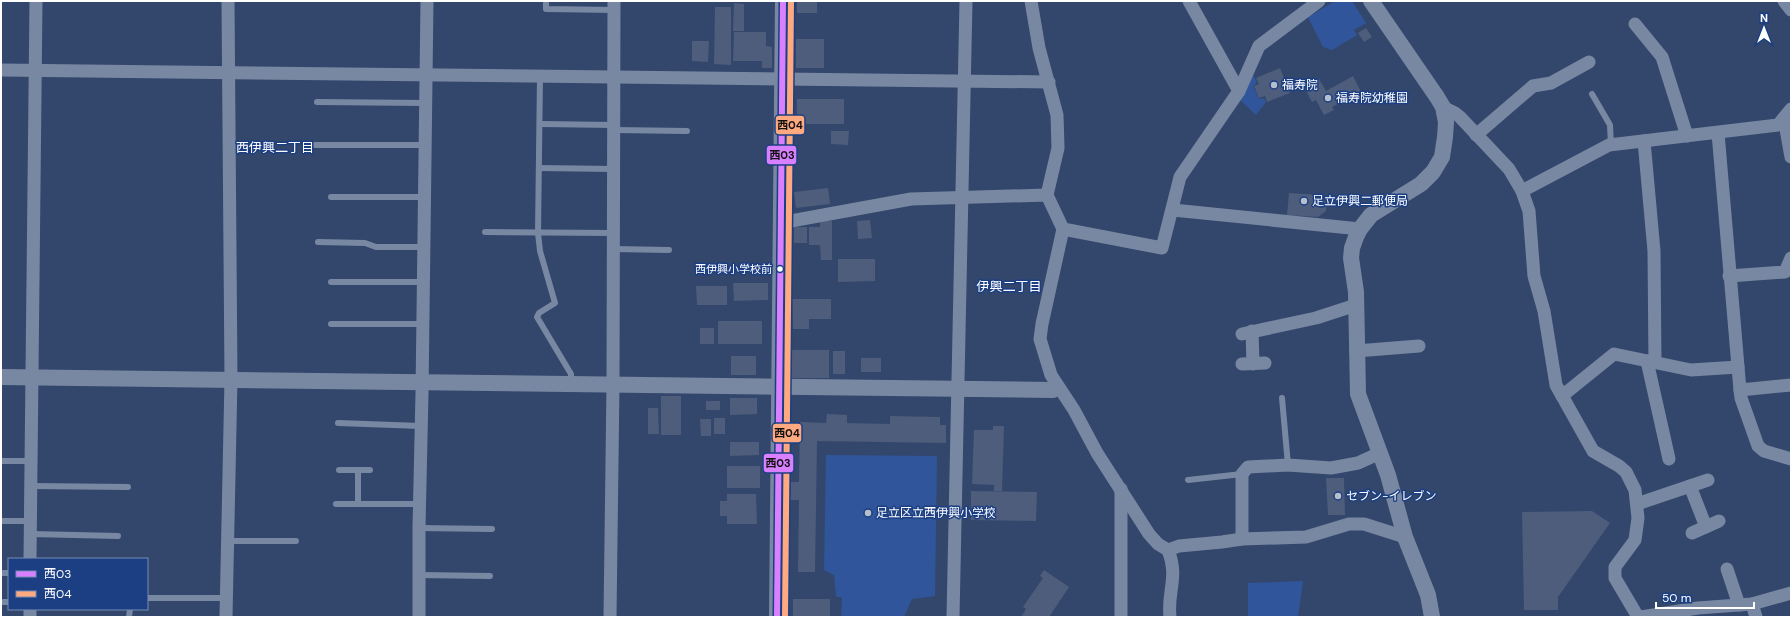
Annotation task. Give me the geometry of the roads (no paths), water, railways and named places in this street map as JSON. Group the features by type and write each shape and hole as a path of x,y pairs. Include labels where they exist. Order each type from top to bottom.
{"street":[{"path":"30,558 36,1"},
{"path":"226,617 226,540 231,379 228,1"},
{"path":"419,617 419,504 427,1"},
{"path":"777,617 783,1"},
{"path":"954,617 966,1"},
{"path":"1031,1 1039,48 1057,115 1058,148 1047,195 1063,229 1040,339 1056,390 1074,410 1097,453 1149,534 1158,544 1168,550 1173,562 1174,575 1170,617"},
{"path":"1188,1 1239,91"},
{"path":"1063,229 1162,248 1173,210 1180,177 1239,91 1259,46 1319,1"},
{"path":"1371,1 1443,107 1446,122 1442,157 1433,172 1421,184 1371,215 1360,229 1352,248 1351,258 1356,305 1358,394 1388,475 1405,538 1428,595 1432,617"},
{"path":"610,617 613,384 614,5"},
{"path":"1635,24 1662,57 1687,136"},
{"path":"1476,135 1533,86 1551,83 1589,62"},
{"path":"1,70 1049,82"},
{"path":"1443,107 1455,113 1509,169 1522,191 1529,211 1534,276 1544,311 1556,385 1593,451 1619,466 1626,472 1635,490 1638,518 1635,540 1615,567 1615,578 1640,617 1698,608 1752,604 1791,593"},
{"path":"1522,191 1611,145 1778,125 1788,113"},
{"path":"1788,113 1791,157"},
{"path":"1718,133 1729,276 1741,398 1758,446 1764,451 1791,459"},
{"path":"1644,141 1654,251 1651,361 1669,459"},
{"path":"780,223 911,199 1047,195"},
{"path":"1173,210 1360,229"},
{"path":"1729,276 1788,271 1791,258"},
{"path":"1253,364 1247,333 1316,318 1356,305"},
{"path":"1356,351 1419,346"},
{"path":"1562,396 1614,354 1691,370 1738,367"},
{"path":"1,377 571,383 958,390 1056,390"},
{"path":"1740,390 1791,385"},
{"path":"1242,539 1242,474 1248,467 1288,465 1331,468 1358,463 1380,453"},
{"path":"1637,504 1708,480"},
{"path":"1690,486 1706,527"},
{"path":"1121,489 1121,617"},
{"path":"1692,533 1719,521"},
{"path":"1168,550 1179,546 1242,539 1306,537 1349,524 1364,524 1405,538"},
{"path":"1727,569 1739,605"},
{"path":"1752,604 1756,617"}],"lane":[{"path":"546,1 546,8 614,5"},
{"path":"540,76 538,233 540,251 555,304 539,313 537,317 570,374 571,383"},
{"path":"1592,94 1610,125 1611,145"},
{"path":"317,102 425,104"},
{"path":"540,124 687,131"},
{"path":"316,145 425,145"},
{"path":"539,168 614,169"},
{"path":"331,197 424,197"},
{"path":"485,232 613,233"},
{"path":"318,242 365,243 376,247 424,247"},
{"path":"613,249 669,250"},
{"path":"332,282 423,282"},
{"path":"331,324 423,324"},
{"path":"1282,398 1288,465"},
{"path":"338,423 421,426"},
{"path":"1,460 32,461"},
{"path":"339,470 370,470"},
{"path":"358,470 358,504"},
{"path":"1188,480 1242,474"},
{"path":"31,486 128,487"},
{"path":"336,504 419,504"},
{"path":"1,521 31,527 118,536"},
{"path":"419,528 492,529"},
{"path":"226,540 296,541"},
{"path":"419,576 490,576"},
{"path":"148,598 226,598"}],"place":[{"name":"福寿院","path":"1274,85"},
{"name":"福寿院幼稚園","path":"1328,98"},
{"name":"足立伊興二郵便局","path":"1304,201"},
{"name":"西伊興小学校前","path":"780,269"},
{"name":"セブン-イレブン","path":"1338,496"},
{"name":"足立区立西伊興小学校","path":"868,513"}],"district":[{"name":"西伊興二丁目","path":"275,147"},
{"name":"伊興二丁目","path":"1009,286"}]}
